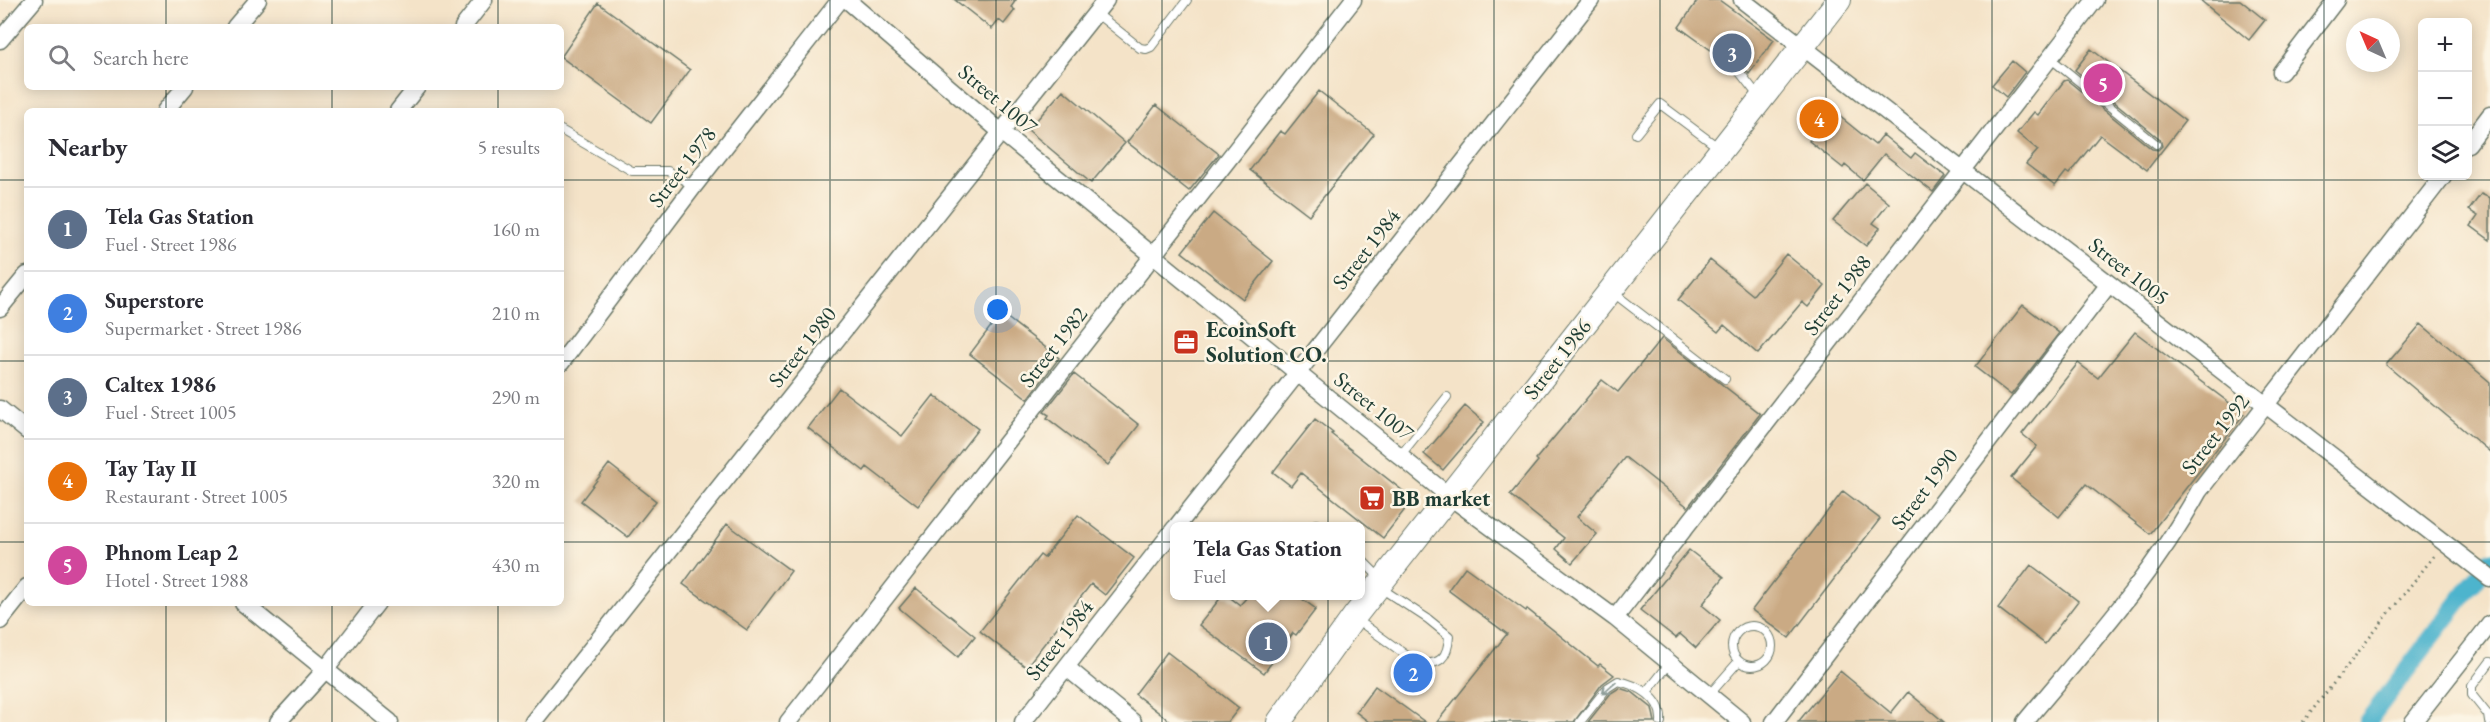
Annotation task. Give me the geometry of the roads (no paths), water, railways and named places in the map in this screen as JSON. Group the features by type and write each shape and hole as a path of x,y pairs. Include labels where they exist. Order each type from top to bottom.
{"main road":[{"name":"Street 1986","path":"1279,722 1354,617 1839,0"}],"street":[{"path":"0,40 34,0"},
{"path":"238,24 258,0"},
{"path":"465,24 484,0"},
{"name":"Street 1978","path":"564,353 840,0"},
{"name":"Street 1007","path":"847,0 1001,132 1449,496 1615,618 1742,722"},
{"name":"Street 1982","path":"788,722 1353,0"},
{"name":"Street 1984","path":"1180,522 1591,0"},
{"name":"Street 1005","path":"1742,0 1760,22 1803,47 2490,578"},
{"name":"Street 1988","path":"1615,618 2096,0"},
{"path":"2281,72 2336,0"},
{"name":"Street 1980","path":"533,722 1101,7"},
{"path":"168,108 182,90"},
{"path":"400,108 415,90"},
{"path":"2472,139 2490,115"},
{"name":"Street 1992","path":"2025,722 2132,595 2175,535 2199,491 2440,180"},
{"path":"0,308 24,279"},
{"name":"Street 1990","path":"1774,722 2109,284"},
{"path":"0,409 24,429"},
{"name":"Street 1984","path":"1023,722 1170,535"},
{"path":"0,621 24,591"},
{"path":"247,606 390,722"},
{"path":"278,722 326,669 375,606"},
{"path":"2413,722 2490,624"},
{"path":"1066,667 1133,722"}],"lane":[{"path":"1101,7 1140,48 1146,49 1151,47 1187,0"},
{"path":"2050,58 2156,144"},
{"path":"1738,70 1761,99"},
{"path":"1636,134 1660,104 1721,150"},
{"path":"564,132 632,171 668,171 694,186"},
{"path":"1611,291 1725,379"},
{"path":"1400,456 1447,397"},
{"path":"1354,617 1417,663 1439,662 1448,651 1449,636 1381,584 1365,564"},
{"path":"1757,626 1768,633 1773,645 1769,658 1764,663 1751,666 1738,662 1732,650 1732,643 1738,631 1757,626"},
{"path":"1709,695 1738,662"},
{"path":"2489,722 2488,715 2472,694 2472,686 2490,662"},
{"path":"1647,692 1670,663"},
{"path":"1580,722 1607,688 1618,681 1633,684 1647,692 1661,713 1661,722"}],"waterway":[{"path":"2367,722 2490,561"}],"place":[{"name":"Caltex 1986","path":"1732,53"},
{"name":"Phnom Leap 2","path":"2103,83"},
{"name":"Tay Tay II","path":"1819,119"},
{"name":"EcoinSoft Solution CO.","path":"1186,342"},
{"name":"BB market","path":"1372,498"},
{"name":"Tela Gas Station","path":"1268,642"},
{"name":"Superstore","path":"1413,673"}]}
